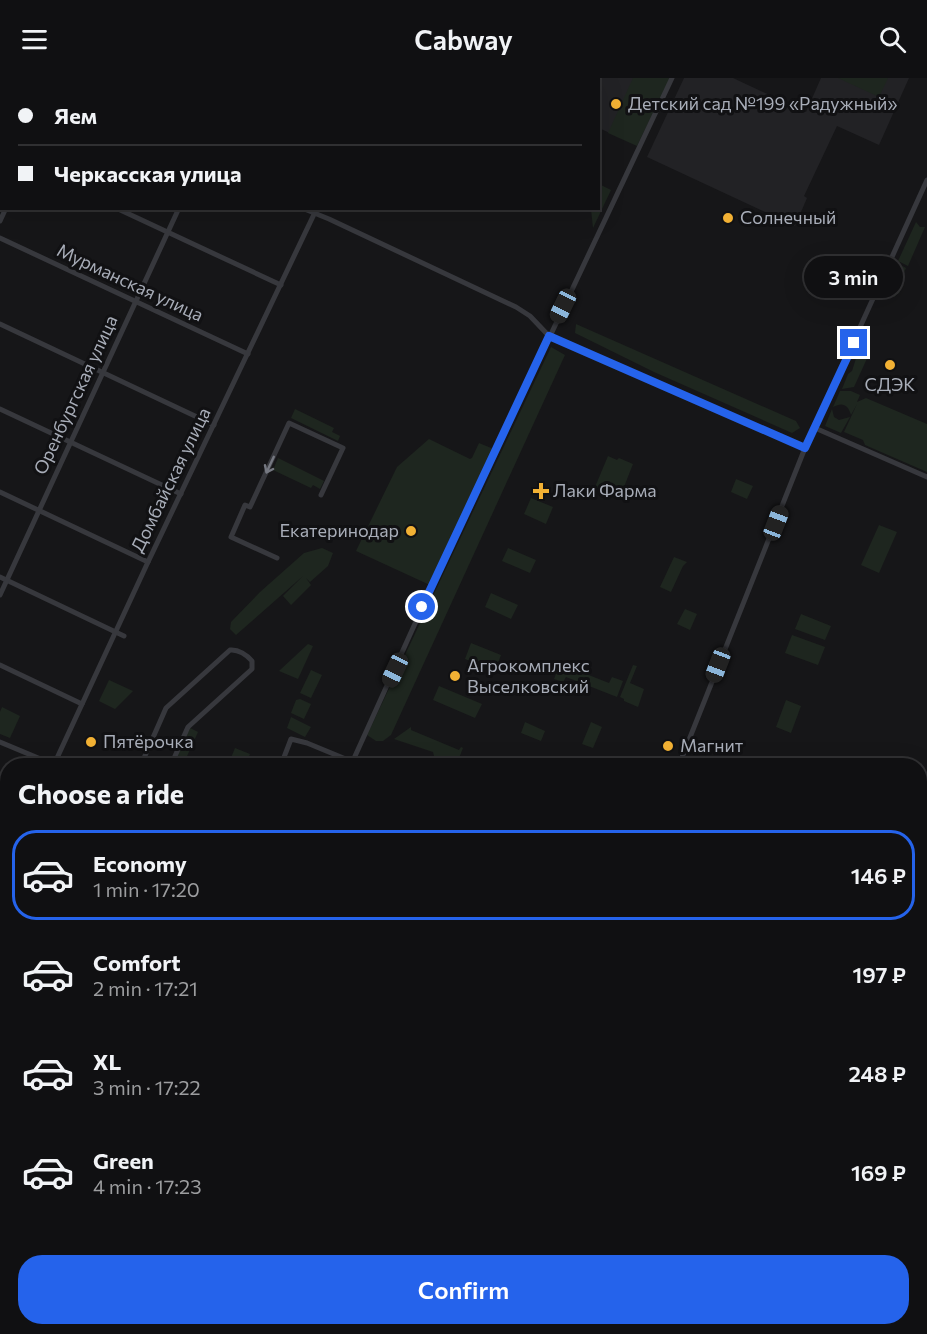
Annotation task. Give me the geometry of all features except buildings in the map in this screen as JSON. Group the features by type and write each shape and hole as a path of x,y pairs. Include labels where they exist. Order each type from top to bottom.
{"street":[{"path":"354,758 432,586 672,78"},
{"path":"682,758 805,448 927,180"},
{"path":"120,210 281,285"},
{"name":"Оренбургская улица","path":"0,595 178,210"},
{"path":"316,211 516,308 530,316 549,336 805,448"},
{"name":"Домбайская улица","path":"57,758 316,211"},
{"name":"Мурманская улица","path":"0,238 248,354"},
{"path":"0,324 214,425"},
{"path":"0,409 181,494"},
{"path":"277,558 231,537 245,505 250,507 289,423 343,448 321,495"},
{"path":"815,428 927,477"},
{"path":"0,492 148,562"},
{"path":"0,577 124,636"},
{"path":"144,758 166,708 230,650 237,650 249,657 252,661 252,669 188,727 174,758"},
{"path":"0,665 82,704"},
{"path":"284,758 291,739 307,742 341,758"},
{"path":"0,741 39,758"}],"shaded area":[{"name":"Детский сад №199 «Радужный»","path":"600,78 645,78 618,137 600,128"},
{"path":"633,78 670,78 637,146 608,133"},
{"path":"684,78 733,78 806,112 821,78 909,78 879,145 837,126 804,196 807,198 795,226 647,157"},
{"path":"838,78 888,78 879,97"},
{"path":"600,184 611,190 593,228 591,210 600,210"},
{"path":"916,222 920,227 925,227 908,266 898,261"},
{"path":"897,263 906,268 897,290 900,292 894,297 884,292"},
{"path":"576,324 796,421 800,428 792,433 654,372 575,333"},
{"path":"551,347 565,355 391,735 383,741 376,741 367,735"},
{"path":"859,349 869,354 854,387 842,389 848,374 852,371"},
{"path":"840,391 851,391 860,395 857,402 866,398 927,424 927,472 865,445 863,440 844,432 857,404 851,415 844,405 833,407"},
{"path":"295,409 334,428 332,432 340,436 338,441 291,418"},
{"path":"832,409 834,417 839,420 850,417 841,433 825,426"},
{"name":"Екатеринодар","path":"429,439 470,459 479,443 496,450 432,586 356,551 397,467"},
{"path":"608,456 633,464 620,497 595,487"},
{"path":"278,458 324,481 320,489 313,485 311,488 273,470"},
{"path":"736,479 753,486 747,499 731,492"},
{"path":"531,498 553,507 546,524 524,514"},
{"path":"879,525 897,532 879,573 861,565"},
{"path":"322,548 333,553 328,566 310,582 306,578 311,585 291,605 283,596 303,576 236,635 230,629 231,622 260,592 304,553"},
{"path":"508,548 536,560 530,573 502,561"},
{"path":"674,557 687,562 671,592 660,587"},
{"path":"491,593 518,605 511,619 485,607"},
{"path":"685,609 697,614 690,630 677,624"},
{"path":"801,614 831,626 825,640 795,629"},
{"path":"792,635 825,647 818,665 785,653"},
{"path":"471,643 501,655 495,671 465,659"},
{"path":"308,644 313,646 298,679 279,671"},
{"path":"563,665 609,683 612,677 623,681 617,697 566,677 563,682 554,679 559,666"},
{"path":"633,665 637,666 630,683 644,689 638,707 620,697"},
{"path":"311,670 322,675 311,698 300,693"},
{"path":"109,680 133,691 115,709 99,701"},
{"path":"439,686 482,704 475,718 433,700"},
{"path":"300,699 311,704 304,719 291,713 296,700"},
{"path":"786,700 801,706 791,733 776,727"},
{"path":"2,707 20,716 10,738 0,734"},
{"path":"291,717 311,727 305,737 287,728"},
{"path":"525,722 545,731 541,741 521,733"},
{"path":"591,722 602,727 593,748 582,744"},
{"path":"411,727 411,730 459,750 463,748 459,758 439,758 434,756 433,752 394,739"},
{"path":"190,728 198,732 186,758 176,758"},
{"path":"235,748 250,754 248,758 231,758"}],"place":[{"name":"Детский сад №199 «Радужный»","path":"616,104"},
{"name":"Солнечный","path":"728,218"},
{"name":"СДЭК","path":"890,365"},
{"name":"Лаки Фарма","path":"541,491"},
{"name":"Екатеринодар","path":"411,531"},
{"name":"Агрокомплекс Выселковский","path":"455,676"},
{"name":"Пятёрочка","path":"91,742"},
{"name":"Магнит","path":"668,746"}],"route":[{"path":"422,607 549,336 805,448 854,343"}]}
